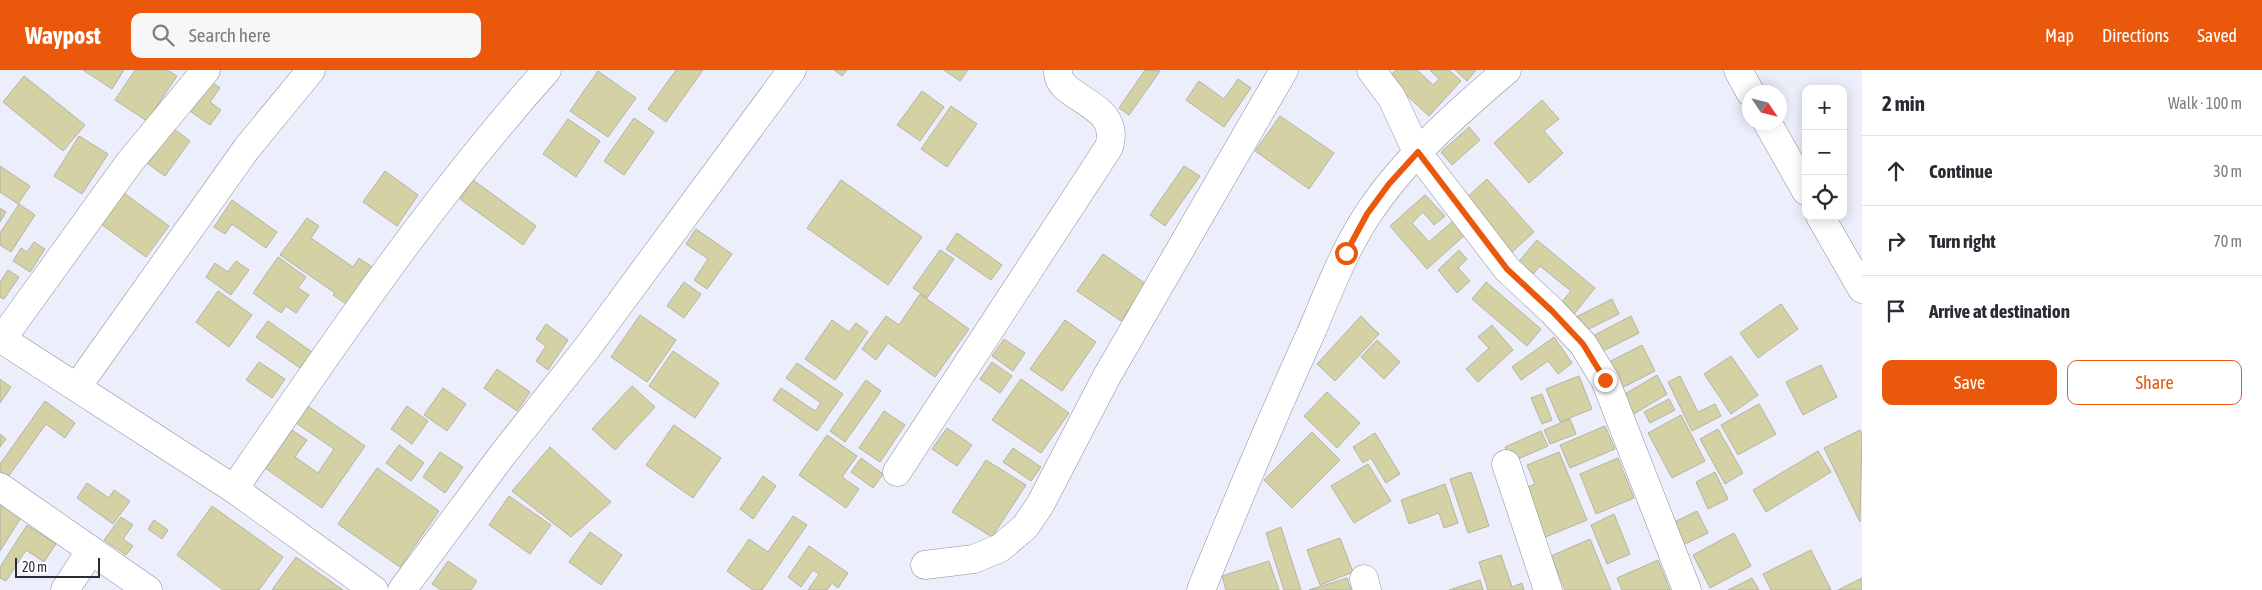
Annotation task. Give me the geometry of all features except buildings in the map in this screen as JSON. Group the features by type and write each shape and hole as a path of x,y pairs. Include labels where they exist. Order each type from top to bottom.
{"street":[{"path":"206,70 129,164 1,339 234,488 374,590"},
{"path":"77,387 247,148 311,70"},
{"path":"234,488 341,333 442,198 547,70"},
{"path":"402,590 503,454 587,348 792,70"},
{"path":"897,472 1109,147 1112,136 1110,123 1062,84 1058,70"},
{"path":"925,565 974,559 1000,548 1025,528 1040,505 1107,376 1284,70"},
{"path":"1371,70 1392,98 1418,152 1507,269 1552,311 1583,344 1605,380 1687,590"},
{"path":"1201,590 1252,467 1346,253 1367,214 1389,184 1418,152 1507,70"},
{"path":"1738,70 1746,85"},
{"path":"1772,130 1802,184"},
{"path":"1822,220 1862,289"},
{"path":"1506,464 1548,590"},
{"path":"0,487 148,590"},
{"path":"65,590 91,550"}],"route":[{"path":"1346,253 1367,214 1389,184 1418,152 1507,269 1552,311 1583,344 1605,380"}]}
